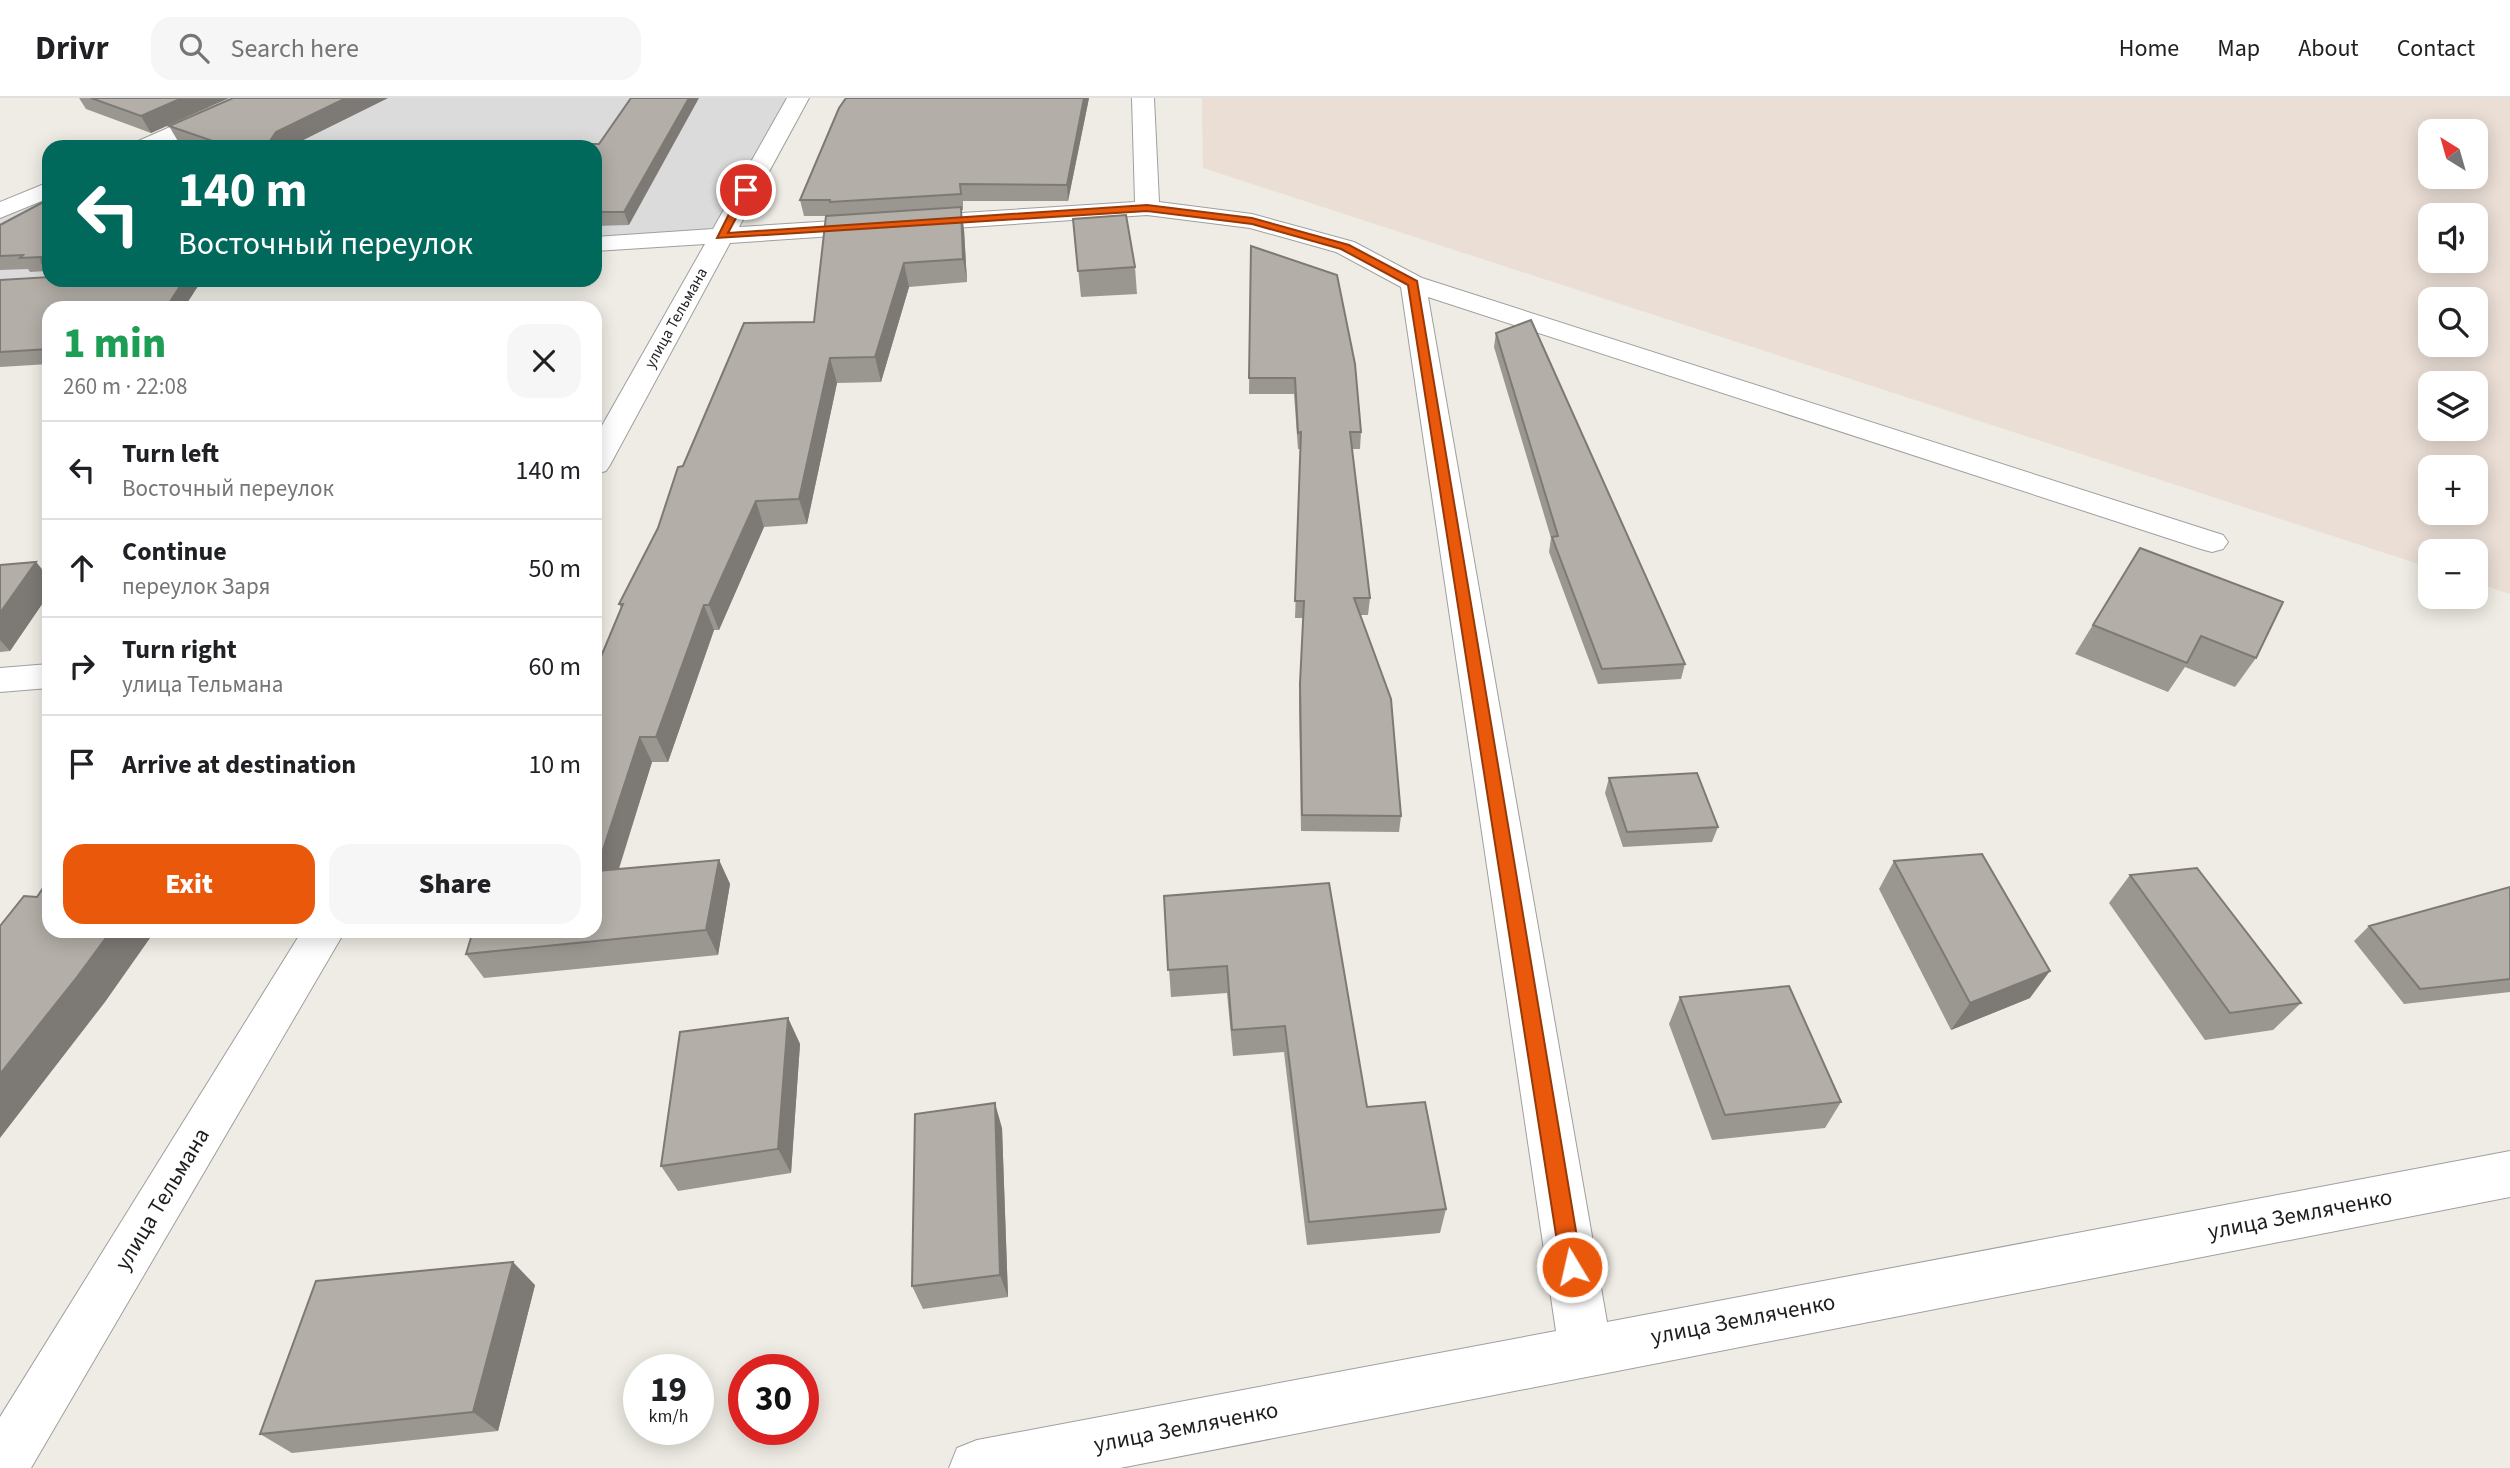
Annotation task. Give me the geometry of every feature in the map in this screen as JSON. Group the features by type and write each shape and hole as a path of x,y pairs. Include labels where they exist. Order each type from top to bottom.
{"street":[{"path":"160,140 254,98"},
{"name":"улица Тельмана","path":"602,453 798,98"},
{"path":"1143,98 1147,208"},
{"path":"0,211 42,192"},
{"path":"602,244 1147,208 1252,221 1345,247 1413,283 2212,542"},
{"path":"1413,283 1585,1349"},
{"path":"0,680 42,677"},
{"name":"улица Тельмана","path":"0,1468 320,938"},
{"name":"улица Земляченко","path":"976,1468 1585,1349 2510,1174"}],"shaded area":[{"path":"265,98 788,98 712,232 602,239 602,140 171,140"},
{"path":"1202,98 2510,98 2510,594 2488,587 2488,539 2418,539 2418,564 1203,168"},
{"path":"42,198 42,276 0,279 0,216"}],"building":[{"path":"91,98 182,98 141,116"},
{"path":"233,98 346,98 276,132 271,140 210,140 169,126"},
{"path":"631,98 689,98 624,212 602,212 602,140"},
{"path":"846,98 1084,98 1067,185 960,184 961,194 830,202 800,200 839,108"},
{"path":"42,203 42,263 41,257 0,256 0,225"},
{"path":"961,207 963,259 904,263 875,357 830,358 799,499 756,501 709,605 704,605 656,737 640,737 602,853 602,654 623,604 619,604 658,528 678,467 683,466 744,323 814,322 826,216"},
{"path":"1126,215 1135,267 1078,271 1073,219"},
{"path":"1251,246 1337,275 1355,364 1361,432 1350,432 1370,598 1354,598 1391,699 1401,816 1302,815 1300,684 1304,601 1295,601 1301,432 1298,433 1295,378 1249,378"},
{"path":"42,277 42,287 180,287 170,301 42,301 42,349 0,352 0,280"},
{"path":"1531,320 1685,664 1602,669 1552,537 1558,536 1496,333"},
{"path":"2140,548 2283,602 2256,658 2201,636 2187,663 2093,625"},
{"path":"36,562 0,613 0,565"},
{"path":"1697,773 1718,827 1627,832 1609,778"},
{"path":"1982,854 2050,971 1970,1003 1894,861"},
{"path":"719,860 706,930 466,954 471,938 602,938 602,870"},
{"path":"2197,868 2301,1003 2230,1013 2130,875"},
{"path":"1329,883 1367,1107 1425,1102 1446,1209 1309,1222 1285,1026 1232,1030 1227,966 1168,970 1164,896"},
{"path":"2510,887 2510,979 2420,989 2369,926"},
{"path":"42,890 42,938 106,938 0,1074 0,926 24,896 37,897"},
{"path":"1789,986 1841,1102 1725,1115 1680,997"},
{"path":"788,1018 778,1149 661,1166 680,1032"},
{"path":"995,1103 1000,1275 912,1286 915,1114"},
{"path":"513,1262 473,1412 260,1434 316,1281"}],"route":[{"path":"746,190 721,236 1147,208 1252,221 1345,247 1413,283 1572,1267"}]}
